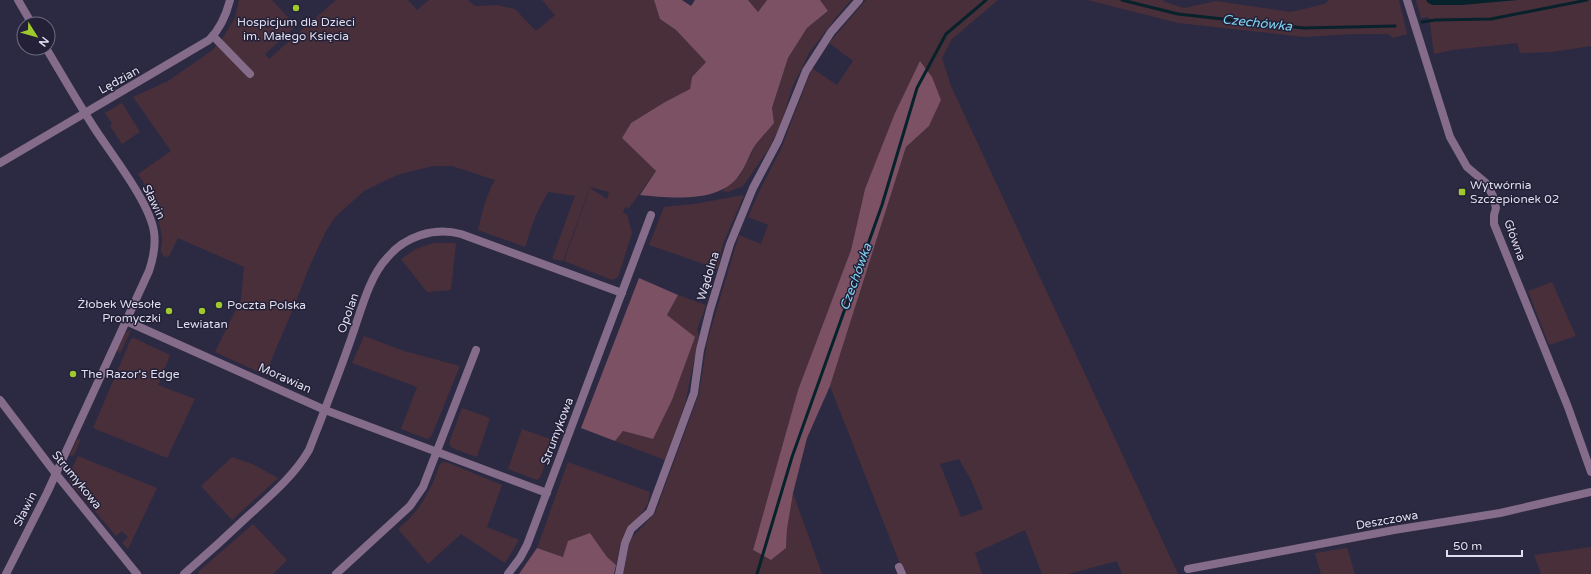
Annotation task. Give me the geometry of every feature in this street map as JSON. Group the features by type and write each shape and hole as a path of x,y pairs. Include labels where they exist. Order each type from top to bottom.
{"street":[{"path":"18,0 27,16"},
{"name":"Lędzian","path":"0,163 175,62 209,40 221,25 227,12 230,0"},
{"name":"Wądolna","path":"619,574 625,543 631,529 650,512 694,393 700,350 710,310 730,244 753,188 778,141 806,70 831,32 859,0"},
{"name":"Główna","path":"1407,0 1450,137 1467,167 1486,183 1493,196 1496,208 1494,224 1568,407 1591,472"},
{"path":"213,36 250,74"},
{"name":"Sławin","path":"6,574 56,474 149,271 153,257 154,232 148,212 51,56"},
{"name":"Strumykowa","path":"508,574 520,558 527,545 651,215"},
{"name":"Opolan","path":"184,574 261,505 298,467 309,450 365,301 380,267 395,250 409,239 435,232 446,231 461,234 622,293"},
{"name":"Morawian","path":"126,321 325,410 547,493"},
{"path":"336,574 415,500 423,487 476,350"},
{"name":"Strumykowa","path":"0,400 56,474 137,574"},
{"name":"Deszczowa","path":"1188,569 1394,530 1500,513 1591,492"}],"shaded area":[{"path":"239,0 272,0 296,26 265,54 269,59 336,0 408,0 417,10 429,0 468,0 475,6 497,5 515,9 536,31 555,15 542,0 654,0 660,19 676,30 706,62 692,77 690,89 665,102 631,123 622,138 656,171 629,208 625,207 623,213 627,214 632,233 618,277 612,280 564,261 590,188 607,199 609,192 590,187 563,261 552,259 575,196 548,192 535,217 525,247 478,230 487,198 495,180 452,166 433,166 397,175 364,191 335,217 325,233 308,270 265,375 215,352 241,299 244,267 178,238 169,256 165,257 161,251 162,240 159,222 147,195 149,191 138,174 171,151 133,97 168,81 210,52 220,42 235,18"},
{"path":"654,0 682,0 691,6 695,0 748,0 758,12 767,0 820,0 828,11 807,28 788,58 772,108 774,123 754,147 742,171 731,184 708,195 679,198 640,195 656,171 622,138 631,123 665,102 690,89 692,77 706,62 676,30 660,19"},
{"path":"748,0 767,0 758,12"},
{"path":"820,0 851,0 809,53 792,88 780,127 768,150 743,186 728,192 722,191 740,176 755,146 774,123 772,109 788,58 807,28 828,12"},
{"path":"866,0 998,0 952,39 942,58 951,86 1178,574 1122,574 1117,561 1068,574 1042,574 1025,530 975,553 982,574 904,574 830,386 906,147 929,126 941,100 865,189 851,250 798,390 753,550 771,560 786,548 787,529 793,493 822,574 623,574 630,540 655,513 699,394 707,342 739,235 761,244 768,225 748,217 781,149 812,68 837,85 853,61 829,43","holes":["959,459 971,480 983,509 961,517 940,464"]},
{"path":"1087,0 1163,0 1184,8 1216,1 1291,12 1325,4 1329,0 1399,0 1407,34 1393,38 1388,34 1353,34 1305,37 1178,23"},
{"path":"1416,0 1591,0 1591,46 1552,52 1520,53 1517,43 1452,50 1434,54 1429,17 1421,18"},
{"path":"920,61 932,77 941,100 929,126 906,147 830,386 807,438 793,493 787,529 786,548 771,560 753,550 798,390 851,250 865,189 895,113"},
{"path":"122,103 140,132 122,144 110,126 112,123 105,113"},
{"path":"744,195 723,244 718,269 649,245 664,207 694,204"},
{"path":"433,243 456,243 451,290 427,292 401,259 416,249"},
{"path":"639,278 678,295 667,315 695,337 672,400 653,439 623,431 615,441 581,428"},
{"path":"1552,282 1576,336 1549,345 1528,291"},
{"path":"678,295 706,305 697,330 699,336 685,404 665,460 615,441 623,431 653,439 667,315"},
{"path":"131,330 120,354 117,350 126,332"},
{"path":"364,336 404,351 460,366 431,437 427,439 401,429 417,387 352,363"},
{"path":"134,338 170,355 158,385 195,399 167,458 93,428 131,339"},
{"path":"462,408 490,418 477,457 452,448 449,443"},
{"path":"522,429 553,440 540,478 537,480 508,469"},
{"path":"81,438 74,455 69,456 77,440"},
{"path":"78,456 157,488 128,549 122,543 128,537 122,531 116,536 70,482 68,476"},
{"path":"232,457 252,464 278,478 232,520 201,486"},
{"path":"446,462 502,485 487,527 519,540 505,563 461,534 428,564 398,529 418,508 432,484 439,466 441,463"},
{"path":"568,462 650,492 648,503 640,516 628,529 620,545 616,565 607,557 590,533 563,557 537,548"},
{"path":"253,524 287,560 273,574 199,574 198,572"},
{"path":"590,533 607,557 616,565 614,574 519,574 537,548 563,557 568,541"},
{"path":"1591,547 1591,574 1538,574 1541,573 1534,555"},
{"path":"1347,548 1355,574 1321,574 1315,553"}],"water":[{"path":"1426,0 1518,0 1462,5 1433,5 1428,3"}],"waterway":[{"name":"Czechówka","path":"757,574 792,457 882,205 917,88 946,34 986,0"},
{"name":"Czechówka","path":"1122,0 1178,14 1304,28 1395,26"},
{"name":"Czechówka","path":"1422,22 1435,20 1491,19 1587,0"}],"place":[{"name":"Hospicjum dla Dzieci im. Małego Księcia","path":"296,8"},
{"name":"Wytwórnia Szczepionek 02","path":"1462,192"},
{"name":"Poczta Polska","path":"219,305"},
{"name":"Żłobek Wesołe Promyczki","path":"169,311"},
{"name":"Lewiatan","path":"202,311"},
{"name":"The Razor's Edge","path":"73,374"}]}
